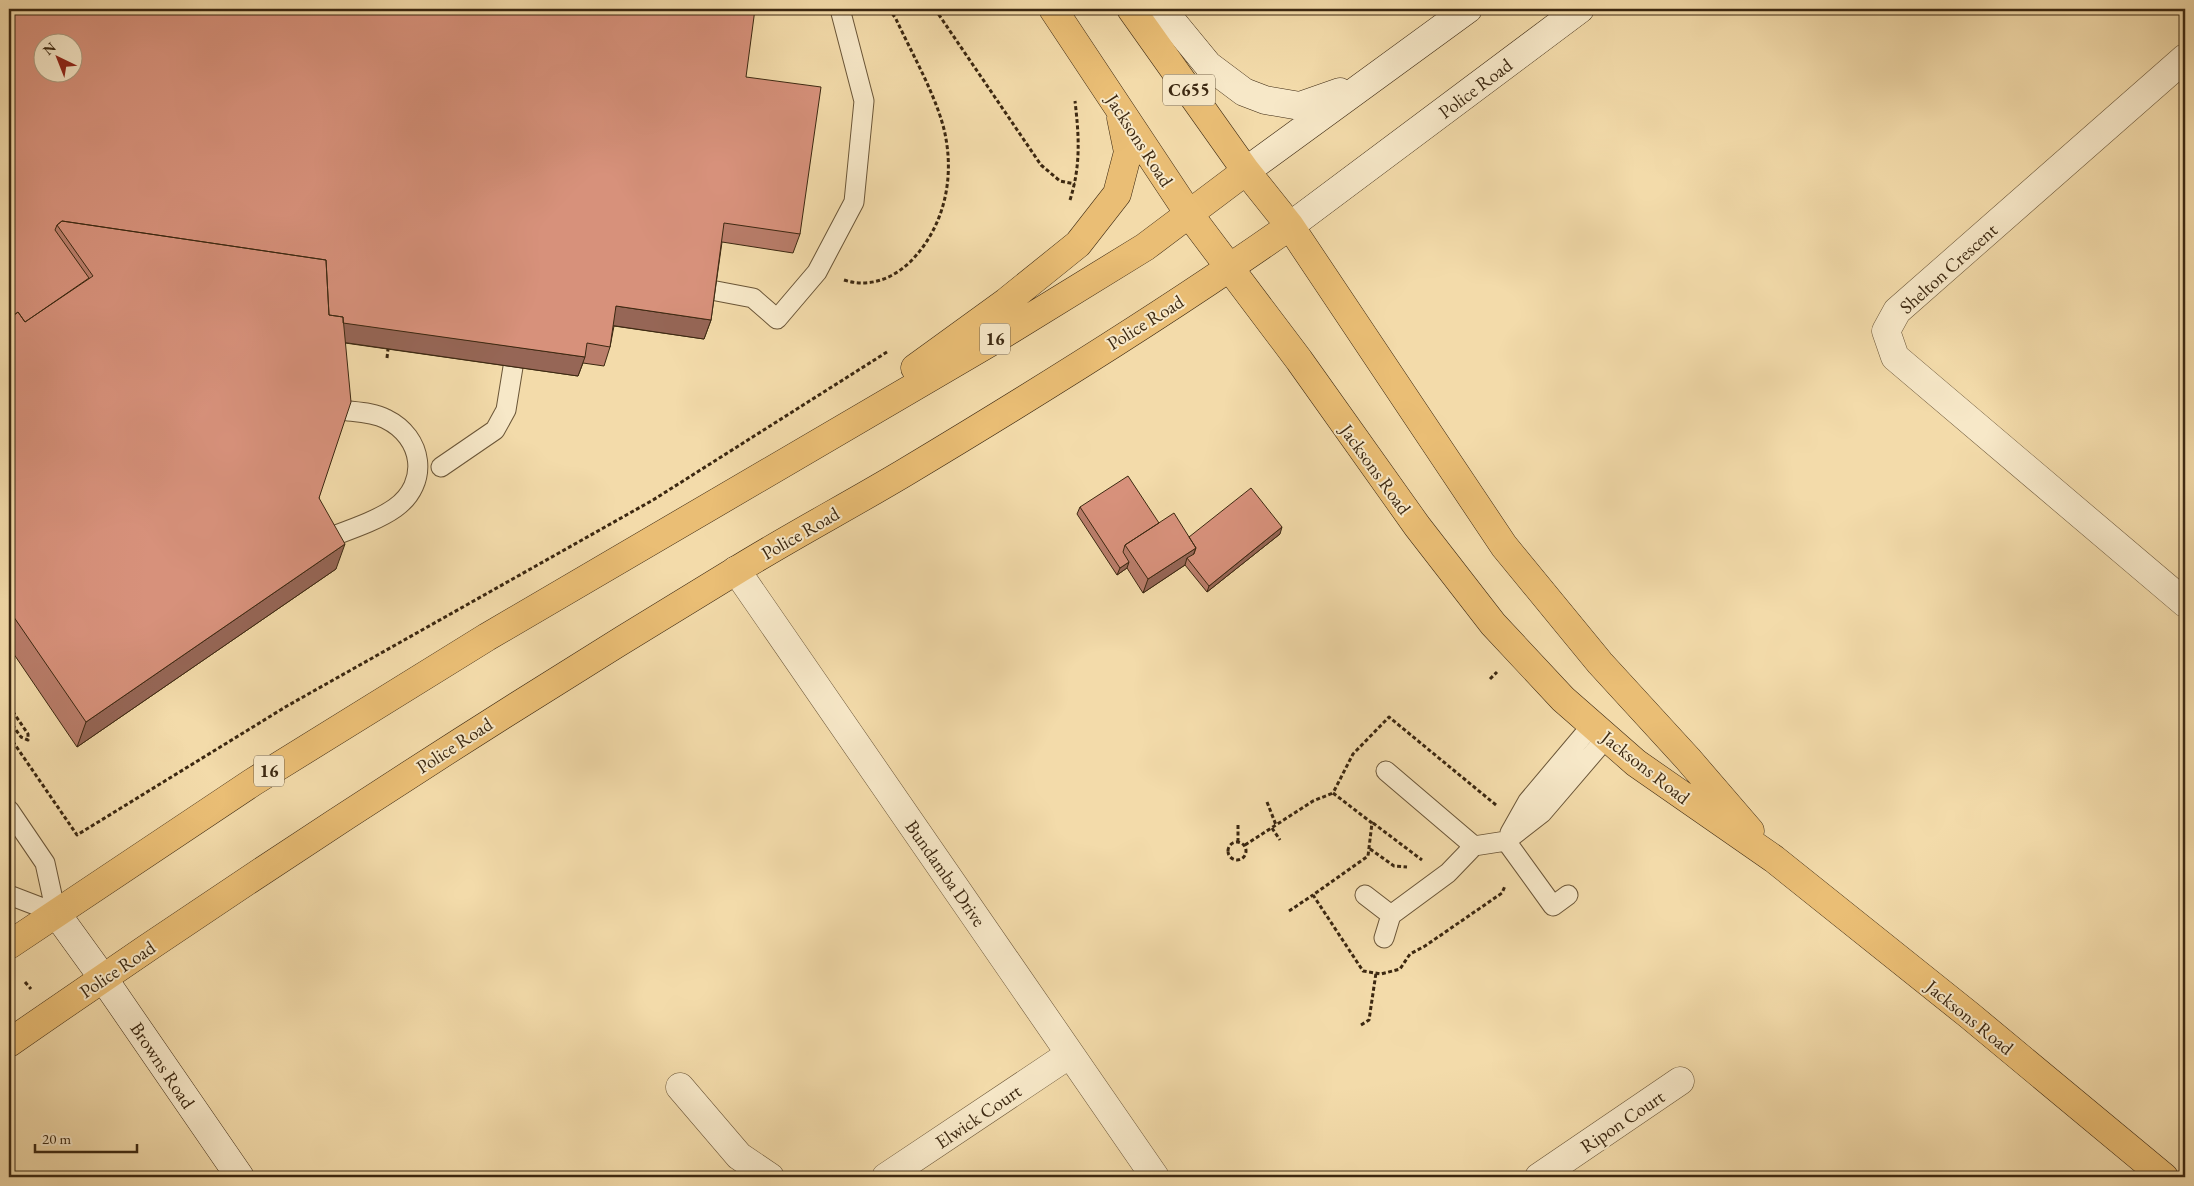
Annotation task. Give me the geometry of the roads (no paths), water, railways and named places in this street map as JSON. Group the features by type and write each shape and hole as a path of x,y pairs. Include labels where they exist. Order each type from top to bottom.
{"main road":[{"name":"Jacksons Road","path":"1053,9 1189,214 1299,360 1417,526 1493,624 1564,699 1636,763 1774,859 1969,1015 2164,1177"},
{"name":"Jacksons Road","path":"1131,9 1246,171 1290,226 1504,546 1600,663 1693,765 1774,859"},
{"path":"795,456 1006,302 1078,244 1117,194 1128,152 1118,106"},
{"name":"16","path":"9,946 253,782 487,637 989,343 1145,247 1246,171"},
{"name":"Police Road","path":"9,1043 103,978 482,726 736,570 903,474 1229,269 1290,226"}],"street":[{"path":"1162,9 1208,64 1244,92 1265,100 1300,106 1368,82"},
{"name":"16","path":"1246,171 1468,9"},
{"name":"Police Road","path":"1290,226 1580,9"},
{"name":"Shelton Crescent","path":"2185,58 1897,311 1886,331 1895,357 2185,603"},
{"name":"Bundamba Drive","path":"736,570 1155,1177"},
{"name":"Browns Road","path":"56,913 240,1177"},
{"name":"Elwick Court","path":"886,1177 1070,1054"},
{"name":"Ripon Court","path":"1538,1177 1680,1081"},
{"path":"680,1087 739,1156 770,1177"}],"lane":[{"path":"711,290 754,298 777,319 817,272 854,202 864,101 840,9"},
{"path":"441,467 495,430 506,410 513,367"},
{"path":"298,550 396,508 414,487 418,459 411,439 385,418 341,410"},
{"path":"1384,938 1391,915 1448,873 1474,846 1506,841 1542,813 1600,731"},
{"path":"1386,772 1474,846"},
{"path":"9,810 45,863 56,913"},
{"path":"1506,841 1552,906 1568,895"},
{"path":"9,895 56,913"},
{"path":"1365,895 1391,915"}]}
